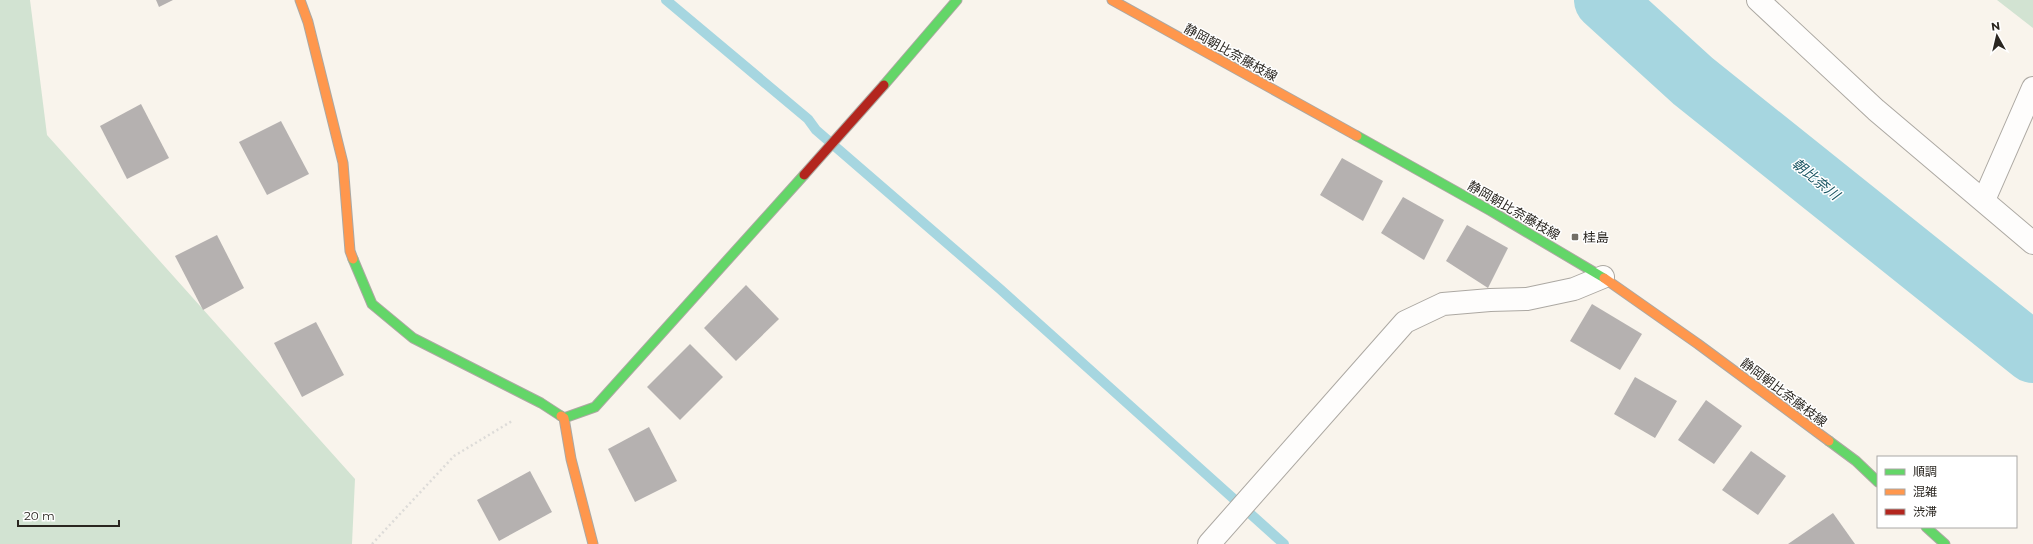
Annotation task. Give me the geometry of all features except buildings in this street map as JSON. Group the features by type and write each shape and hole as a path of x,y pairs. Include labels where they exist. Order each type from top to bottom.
{"street":[{"path":"300,0 308,22 343,163 350,251 372,304 413,338 541,404 564,418 571,459 593,544"},
{"path":"564,418 595,407 819,159 957,0"},
{"name":"静岡朝比奈藤枝線","path":"1112,0 1490,211 1603,277 1698,344 1837,447 1877,481"},
{"path":"1758,0 1876,110 2033,243"},
{"path":"1984,200 2033,88"},
{"path":"1209,544 1405,322 1443,304 1490,300 1527,299 1574,289 1603,277"},
{"path":"1927,528 1945,544"}],"path":[{"path":"372,544 454,456 541,404"}],"green space":[{"path":"0,0 30,0 47,135 355,479 352,544 0,544"},
{"path":"1997,0 2033,0 2033,28"}],"waterway":[{"path":"666,0 808,119 816,130 1000,289 1284,544"},
{"name":"朝比奈川","path":"1604,0 1693,81 2033,353"}],"traffic: fast":[{"path":"884,85 957,0"},
{"path":"1357,136 1491,211 1604,278"},
{"path":"564,418 595,407 804,175"},
{"path":"353,259 372,304 413,338 541,403 561,416"},
{"path":"1829,441 1856,461 1877,481"},
{"path":"1927,528 1945,544"}],"traffic: slow":[{"path":"300,0 308,22 343,163 350,251 353,259"},
{"path":"1112,0 1357,136"},
{"path":"1604,278 1698,344 1829,441"},
{"path":"561,416 564,418 571,459 593,544"}],"traffic: jam":[{"path":"804,175 884,85"}],"place":[{"name":"桂島","path":"1575,237"}]}
